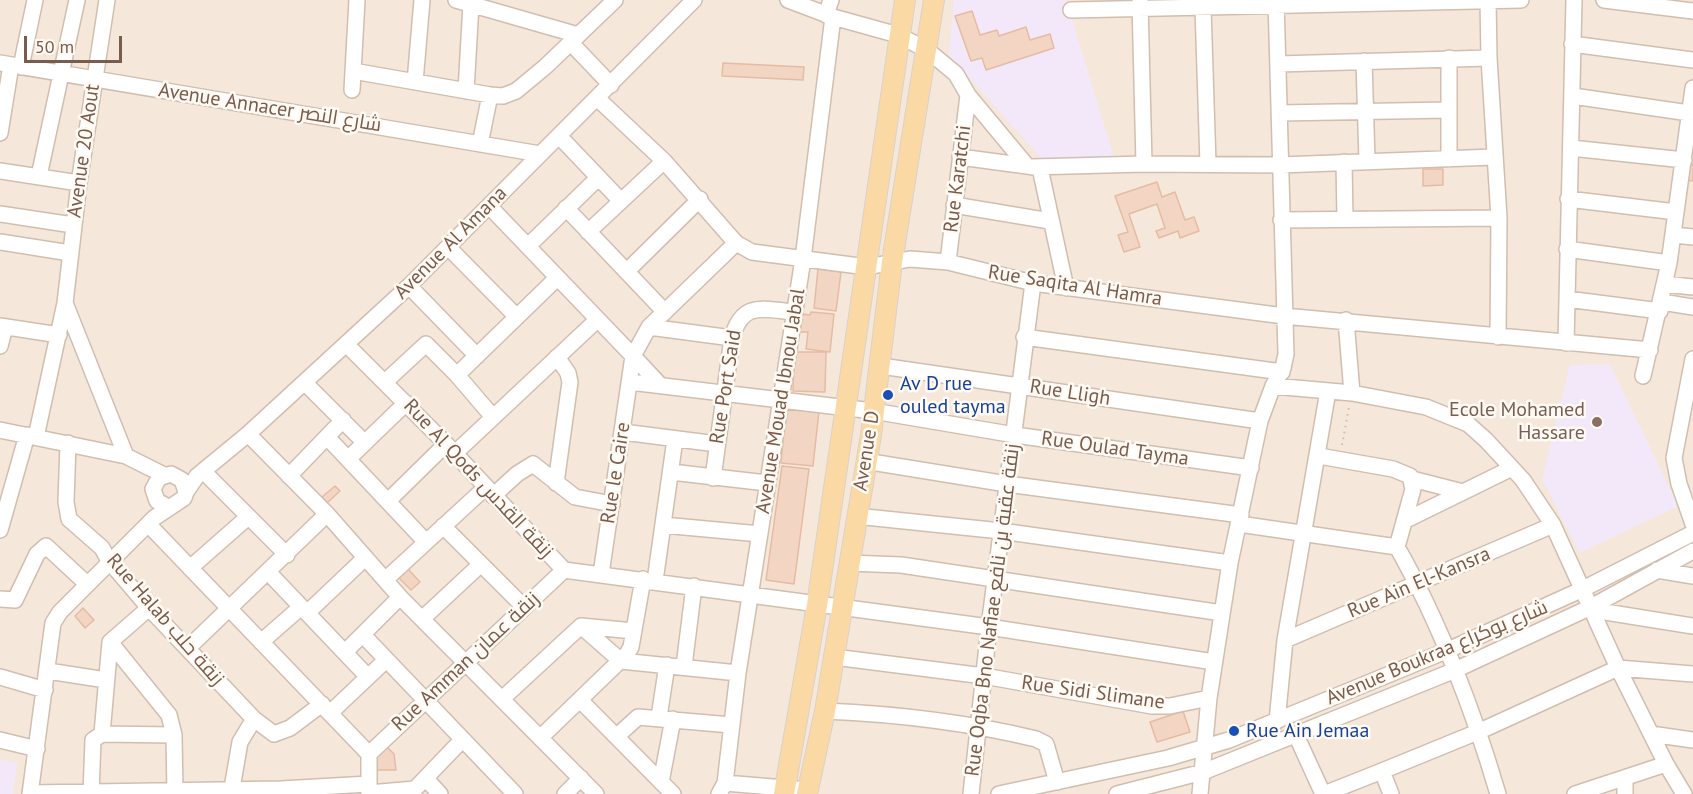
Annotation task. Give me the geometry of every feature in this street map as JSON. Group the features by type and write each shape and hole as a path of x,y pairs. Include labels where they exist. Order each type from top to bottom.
{"main road":[{"name":"Avenue D","path":"785,791 817,605 867,267 898,35 905,0"},
{"name":"Avenue D","path":"807,792 834,657 880,366 892,262 934,0"}],"street":[{"path":"0,133 11,65 35,0"},
{"path":"39,176 77,0"},
{"name":"Avenue 20 Aout","path":"0,530 32,436 65,303 93,79 107,0"},
{"path":"352,90 357,0"},
{"path":"415,82 422,0"},
{"path":"353,70 503,96 516,91 615,0"},
{"name":"Avenue Al Amana","path":"159,499 180,503 200,473 249,434 409,286 598,99 694,0"},
{"path":"788,0 830,11 898,35 927,50 956,74 968,95 1033,167 1050,221 1066,288"},
{"path":"1071,10 1141,5 1203,8 1276,4 1521,0"},
{"path":"1566,343 1574,0"},
{"path":"1604,0 1693,11"},
{"path":"1489,1 1489,58 1499,218 1498,337"},
{"path":"466,91 464,2 575,39 611,85"},
{"path":"1200,794 1209,698 1230,563 1260,421 1273,386 1282,372 1286,354 1276,4"},
{"path":"1141,5 1144,164"},
{"path":"1203,8 1208,164"},
{"name":"Avenue Mouad Ibnou Jabal","path":"722,789 803,259 830,11"},
{"path":"1572,44 1693,60"},
{"path":"1278,64 1449,57 1489,58"},
{"path":"1449,57 1449,159"},
{"path":"1364,61 1367,160"},
{"name":"Avenue Annacer شارع النصر","path":"11,65 540,154"},
{"path":"1643,376 1661,307 1676,212 1687,182 1684,160 1690,140 1689,112 1693,90"},
{"path":"480,144 490,95"},
{"name":"Rue Karatchi","path":"948,262 968,95"},
{"path":"1573,96 1689,112"},
{"path":"598,99 663,161 736,243 649,327 633,356"},
{"path":"1280,114 1449,110"},
{"path":"559,136 621,201"},
{"path":"1571,148 1684,160"},
{"path":"960,157 1033,167 1144,164 1280,165 1494,157"},
{"path":"588,232 663,161"},
{"path":"1344,162 1345,219"},
{"path":"0,171 79,183"},
{"path":"528,246 597,178"},
{"path":"1568,199 1676,212"},
{"path":"627,271 699,200"},
{"path":"954,205 1050,221"},
{"path":"489,206 661,386"},
{"path":"566,208 665,312"},
{"path":"0,214 73,225"},
{"path":"1281,220 1499,218"},
{"path":"1674,235 1693,237"},
{"path":"0,242 70,253"},
{"name":"Rue Saqita Al Hamra","path":"736,243 752,252 867,267 910,259 948,262 1033,283 1284,316 1650,350"},
{"path":"448,247 517,317"},
{"path":"1567,249 1669,263"},
{"path":"457,375 557,278"},
{"name":"Rue Oqba Bno Nafiae زنقة عقبة بن نافع","path":"971,794 989,627 1015,435 1024,337 1033,283"},
{"path":"1665,284 1693,287"},
{"path":"409,286 477,356"},
{"path":"1566,298 1661,307 1693,307"},
{"name":"Avenue 20 Aout","path":"65,303 126,456"},
{"name":"Rue Port Said","path":"712,478 732,338 737,321 747,312 765,310 794,312"},
{"path":"388,501 450,449 493,417 597,320"},
{"path":"1346,320 1352,393"},
{"path":"386,382 446,324"},
{"path":"0,346 2,327 58,335"},
{"path":"649,327 732,338"},
{"path":"1024,337 1282,372"},
{"name":"Rue Al Qods زنقة القدس","path":"346,344 386,382 564,570 751,594 841,609 989,627 1214,662"},
{"path":"426,344 457,375 493,417"},
{"name":"Rue le Caire","path":"600,574 633,356"},
{"path":"556,483 570,382 557,357"},
{"path":"1693,358 1674,458 1679,484 1693,524"},
{"name":"Rue Lligh","path":"880,366 1260,421"},
{"name":"Rue Oulad Tayma","path":"631,377 661,386 873,411 1015,435 1251,468"},
{"path":"305,383 366,443"},
{"path":"1273,386 1352,393 1426,407 1468,424 1512,468 1537,498 1583,589 1618,668 1666,764 1684,794"},
{"path":"1277,721 1285,640 1319,456 1328,391"},
{"path":"348,459 406,403"},
{"path":"289,476 343,420"},
{"path":"0,430 126,456 145,467 171,475 185,485 186,492"},
{"path":"623,432 717,444"},
{"path":"249,434 327,514 400,597 596,794"},
{"path":"327,437 426,542"},
{"path":"541,737 621,661 631,647 663,525 675,439"},
{"name":"Rue Halab زنقة حلب","path":"68,443 66,492 69,519 102,548 149,608 254,719 274,734 326,709"},
{"path":"1319,456 1393,469 1408,474 1412,479 1413,489 1397,547 1418,584 1480,731 1498,794"},
{"path":"865,461 1397,547"},
{"path":"385,580 443,526 531,464 539,467 575,497 612,504"},
{"path":"145,467 159,499"},
{"path":"1404,521 1512,468"},
{"path":"670,472 767,483"},
{"path":"171,475 200,473 287,555"},
{"name":"Avenue Al Amana","path":"30,794 53,623 60,612 151,521 159,499 159,478 171,475"},
{"path":"1412,479 1463,492"},
{"path":"188,648 269,573 327,514"},
{"path":"856,516 1002,531 1230,563"},
{"path":"190,568 248,517"},
{"path":"151,521 190,568 369,754 369,790"},
{"path":"663,525 760,534"},
{"name":"Rue Ain El-Kansra","path":"1285,640 1552,525"},
{"path":"443,526 524,607"},
{"name":"Avenue Boukraa شارع بوكراع","path":"999,794 1205,748 1277,721 1446,651 1583,589 1693,533"},
{"path":"0,599 15,600 37,554 46,546 87,584"},
{"name":"Avenue Boukraa شارع بوكراع","path":"1117,794 1203,772 1453,671 1592,609 1656,570 1693,551"},
{"path":"261,642 304,610 365,558"},
{"path":"848,563 901,565 1222,613"},
{"path":"422,619 481,564"},
{"name":"Rue Amman زنقة عمان","path":"369,754 564,570"},
{"path":"1656,570 1693,576"},
{"path":"269,573 368,677"},
{"path":"684,666 694,586"},
{"path":"345,652 400,597"},
{"path":"102,734 110,642 149,608"},
{"path":"1592,609 1693,626"},
{"path":"503,698 581,626 634,631"},
{"path":"581,626 621,661 738,673"},
{"path":"363,635 514,794"},
{"path":"110,642 164,707 172,724 175,793"},
{"name":"Rue Sidi Slimane","path":"834,657 984,676 1152,706 1170,706 1209,698"},
{"path":"326,709 386,660"},
{"path":"661,782 667,665"},
{"path":"1296,735 1324,794 1480,731 1618,668 1693,674"},
{"path":"48,671 106,680"},
{"path":"0,678 45,690"},
{"path":"580,700 673,794"},
{"path":"825,711 897,714 978,725 1046,744 1057,782"},
{"path":"617,736 634,718 666,718 731,725"},
{"path":"231,792 240,742 254,719"},
{"path":"91,793 93,740 102,734 174,735"},
{"path":"1651,734 1693,740"},
{"path":"0,740 36,749"},
{"path":"30,794 410,790 423,785 462,740"},
{"path":"1575,794 1666,764"},
{"path":"1382,771 1391,794"},
{"path":"565,794 581,778"},
{"path":"1625,778 1625,794"},
{"path":"423,785 440,794"},
{"path":"722,789 807,792"}],"path":[{"path":"1340,460 1352,393"}],"shaded area":[{"path":"0,0 1693,0 1693,794 0,794"},
{"path":"954,0 1066,0 1114,158 1042,159 949,55"},
{"name":"Ecole Mohamed Hassare","path":"1610,364 1678,506 1580,553 1542,479 1570,365"},
{"path":"0,759 17,763 13,794 0,794"}],"building":[{"path":"972,11 980,35 997,30 999,36 1026,27 1030,40 1050,34 1054,48 986,70 982,58 971,61 955,16"},
{"path":"723,63 804,67 803,80 722,76"},
{"path":"1690,162 1693,163 1693,181 1687,180"},
{"path":"1423,169 1443,169 1443,185 1423,186"},
{"path":"1157,182 1162,197 1175,192 1185,220 1194,217 1199,231 1180,238 1178,231 1159,238 1156,231 1165,228 1157,204 1129,214 1140,247 1124,252 1118,235 1128,232 1115,196"},
{"path":"818,269 841,272 836,311 814,308"},
{"path":"811,312 834,314 830,352 806,349 808,332 800,332 802,314 810,315"},
{"path":"794,352 826,352 825,392 793,391"},
{"path":"786,408 819,411 813,466 781,463"},
{"path":"782,466 809,469 794,584 766,580"},
{"path":"335,486 340,491 327,503 322,497"},
{"path":"408,569 420,582 411,590 399,578"},
{"path":"83,608 94,620 85,628 75,616"},
{"path":"1183,711 1190,732 1157,742 1150,722"},
{"path":"387,747 394,754 396,770 377,770 375,758"}],"place":[{"name":"Av D rue ouled tayma","path":"888,395"},
{"name":"Ecole Mohamed Hassare","path":"1597,422"},
{"name":"Rue Ain Jemaa","path":"1234,731"}]}
